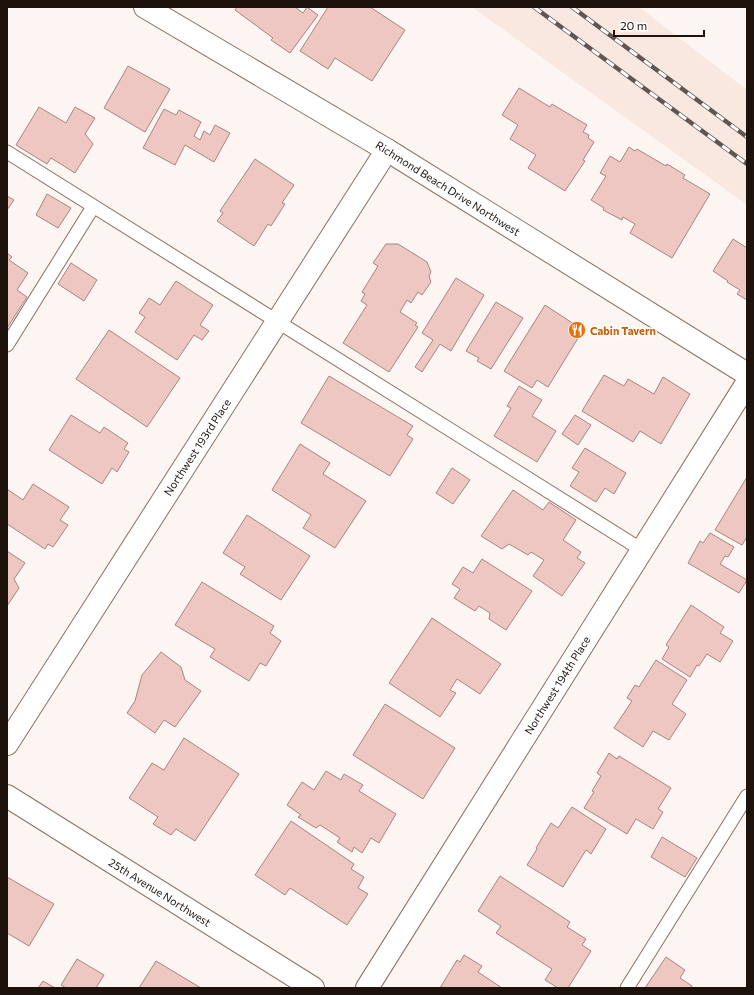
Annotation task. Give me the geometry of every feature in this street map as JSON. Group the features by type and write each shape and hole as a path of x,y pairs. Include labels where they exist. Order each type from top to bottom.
{"street":[{"name":"Richmond Beach Drive Northwest","path":"145,7 387,150 747,374"},
{"name":"Northwest 193rd Place","path":"7,744 387,150"},
{"name":"Northwest 194th Place","path":"367,988 747,383"},
{"name":"25th Avenue Northwest","path":"7,796 313,988"}],"lane":[{"path":"7,152 642,550"},
{"path":"7,345 93,206"},
{"path":"627,988 747,796"}],"shaded area":[{"path":"472,7 639,7 747,90 747,205"}],"building":[{"path":"237,7 295,7 303,13 307,7 318,15 290,53 271,40 273,38 235,10"},
{"path":"328,7 370,7 405,30 372,81 335,58 328,69 300,51"},
{"path":"128,66 170,89 145,132 104,108"},
{"path":"519,88 550,107 552,104 587,125 583,132 589,135 588,138 594,142 583,160 585,161 565,191 528,168 536,155 510,139 518,125 502,115"},
{"path":"39,107 66,123 75,107 95,118 85,134 93,144 75,173 51,158 47,164 16,145"},
{"path":"164,109 176,115 179,110 201,122 194,136 200,140 204,131 210,135 215,125 230,133 214,162 185,145 175,165 143,148"},
{"path":"629,147 635,151 637,149 666,166 667,164 685,175 683,178 710,194 672,258 630,233 635,224 623,217 622,220 603,210 604,208 591,200 606,176 600,173 610,156 620,162"},
{"path":"255,159 294,185 282,203 285,204 271,226 268,224 254,246 217,221 223,213 220,211"},
{"path":"47,194 71,208 58,228 36,215"},
{"path":"7,196 14,200 7,210"},
{"path":"733,239 747,248 747,300 737,294 740,290 713,271"},
{"path":"386,244 398,244 427,262 431,272 429,276 431,282 422,295 418,292 411,303 407,300 400,312 417,323 415,325 418,327 389,372 343,343 367,305 361,301 365,294 362,292 378,266 373,263"},
{"path":"7,253 12,257 9,260 28,273 17,290 27,297 7,328"},
{"path":"71,263 97,280 84,301 58,284"},
{"path":"456,278 484,295 451,351 440,344 422,372 415,367 433,340 422,333"},
{"path":"176,281 213,305 200,325 209,331 202,340 194,335 177,360 135,332 145,317 139,313 149,298 160,305"},
{"path":"496,302 523,318 491,369 477,361 479,358 466,351"},
{"path":"545,305 583,330 548,387 537,380 532,388 504,371"},
{"path":"109,330 180,378 147,427 76,379"},
{"path":"604,375 624,386 628,379 654,394 663,377 690,394 661,444 640,431 633,442 582,411"},
{"path":"329,376 413,426 407,435 413,439 390,476 301,423"},
{"path":"519,386 542,400 532,416 556,431 537,462 494,436 511,408 507,406"},
{"path":"71,415 100,433 104,427 128,443 124,449 129,452 117,472 112,468 102,484 49,450"},
{"path":"575,415 591,425 578,445 562,434"},
{"path":"300,444 330,463 323,474 366,501 335,548 303,528 311,515 272,490"},
{"path":"585,448 626,473 614,494 605,488 596,502 570,486 579,472 572,468"},
{"path":"452,468 470,480 453,504 436,493"},
{"path":"747,477 747,537 742,545 715,530"},
{"path":"33,484 69,507 60,520 68,525 53,547 48,544 45,549 7,524 7,489 23,500"},
{"path":"513,490 543,510 549,502 576,520 563,540 581,552 577,558 585,563 562,596 533,576 544,560 531,552 528,555 509,544 502,549 481,536"},
{"path":"247,515 310,556 281,600 240,574 245,567 223,553"},
{"path":"710,533 734,547 728,557 725,556 720,564 747,580 739,593 688,563 700,541 703,543"},
{"path":"7,551 25,563 14,579 19,588 7,606"},
{"path":"482,559 532,591 506,630 489,619 490,613 479,606 475,611 454,598 460,589 452,584 463,567 473,573"},
{"path":"202,582 274,626 270,633 281,641 266,666 260,663 249,681 210,657 215,649 175,625"},
{"path":"691,605 724,627 720,633 733,641 720,662 707,654 699,666 697,665 690,677 662,659 669,647 666,645"},
{"path":"432,618 501,664 480,694 457,679 450,690 456,693 440,717 389,683"},
{"path":"161,652 181,667 185,680 201,691 175,727 164,720 155,733 127,713 135,701 142,675"},
{"path":"656,660 687,680 672,704 686,714 669,740 653,731 643,747 614,728 632,701 627,698 635,685 639,687"},
{"path":"385,704 455,748 423,799 353,755"},
{"path":"184,738 239,774 195,841 176,829 171,835 153,824 158,817 129,798 152,763 164,770"},
{"path":"609,753 617,759 619,756 671,788 658,809 663,812 653,829 636,819 627,834 584,808 594,792 592,791 601,776 597,773"},
{"path":"326,771 341,780 344,774 363,785 359,791 396,814 379,843 371,838 362,853 354,847 352,852 337,842 340,838 320,825 316,828 298,817 301,815 287,805 302,782 314,790"},
{"path":"572,807 606,829 591,854 586,850 563,887 527,865 551,823 558,828"},
{"path":"291,821 354,864 351,869 364,877 358,888 368,894 347,925 290,888 285,895 255,875"},
{"path":"662,837 697,858 685,877 651,857"},
{"path":"500,876 570,922 567,927 586,939 582,945 591,951 568,988 558,988 545,980 552,969 496,933 501,926 478,911"},
{"path":"7,877 54,904 29,946 7,933"},
{"path":"464,955 482,966 478,972 502,988 440,988 457,960 460,962"},
{"path":"666,957 685,970 680,978 692,986 691,988 645,988"},
{"path":"77,959 104,975 96,988 66,988 61,985"},
{"path":"156,961 201,988 139,988"},
{"path":"43,981 55,988 38,988"}],"railway":[{"path":"534,7 747,164"},
{"path":"572,7 747,137"}],"place":[{"name":"Cabin Tavern","path":"577,330"}]}
